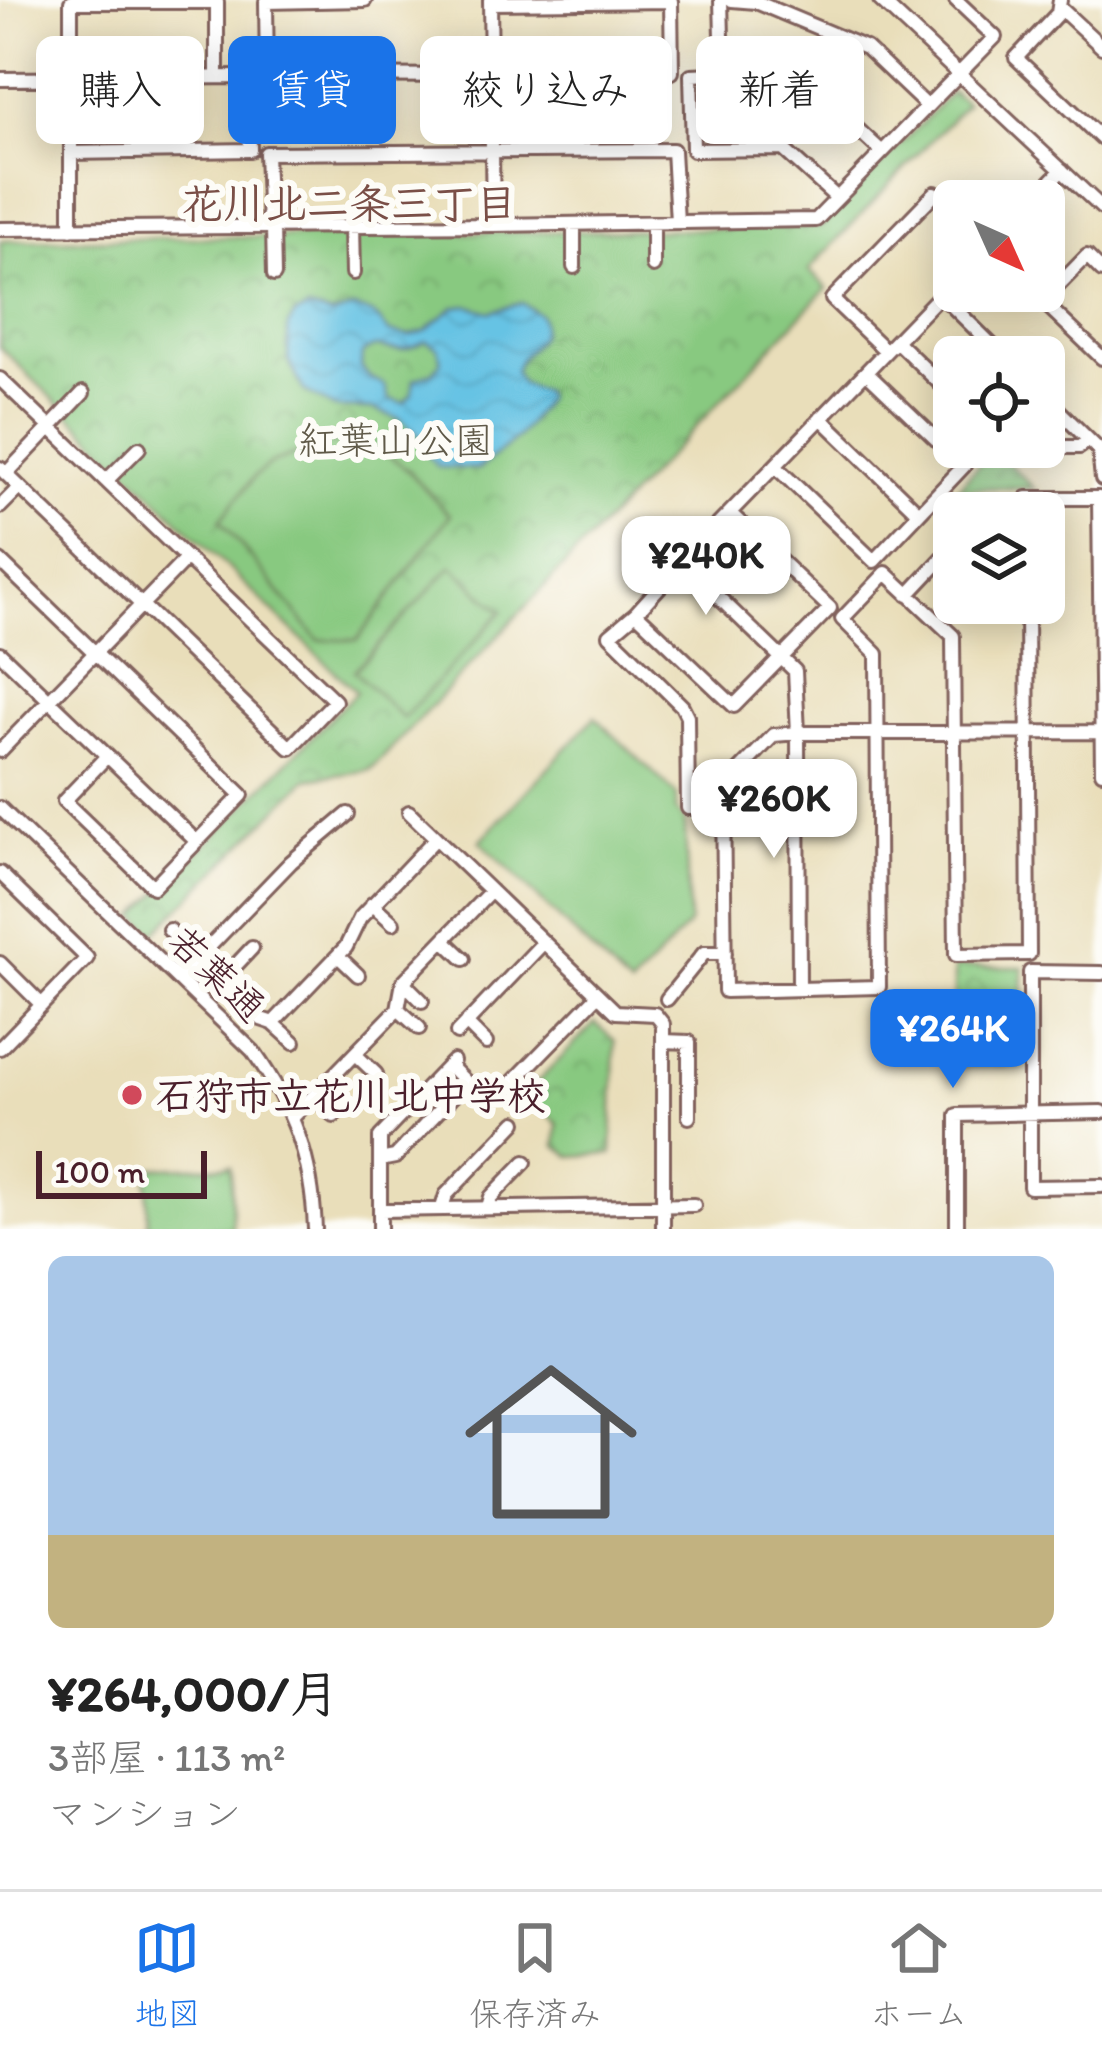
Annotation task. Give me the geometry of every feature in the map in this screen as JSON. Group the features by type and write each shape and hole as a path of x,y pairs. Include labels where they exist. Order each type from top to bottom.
{"street":[{"path":"364,0 266,2 267,75 420,76"},
{"path":"721,0 722,36"},
{"path":"732,0 756,2 866,47 927,106"},
{"path":"880,0 1102,208"},
{"path":"0,230 816,220 994,37 956,0"},
{"path":"490,36 490,2 671,1 671,36"},
{"path":"71,36 71,2 217,2 217,77"},
{"path":"1102,47 1060,4 1016,58 1102,139"},
{"path":"696,75 691,75 693,151 782,149 837,198"},
{"path":"71,153 250,150 248,77 204,77"},
{"path":"0,79 36,79"},
{"path":"864,135 882,152"},
{"path":"71,144 71,229"},
{"path":"492,144 493,225"},
{"path":"274,275 266,153 673,150 677,222"},
{"path":"1052,180 1062,170"},
{"path":"933,195 832,299 933,380"},
{"path":"653,223 653,266"},
{"path":"574,224 574,266"},
{"path":"352,226 353,273"},
{"path":"1065,274 1087,256 1102,272"},
{"path":"724,808 688,808 687,716 610,635 933,303"},
{"path":"958,312 983,336"},
{"path":"1055,312 1102,358"},
{"path":"775,466 874,561 964,466 866,372"},
{"path":"0,379 50,427 106,481 187,558 335,701 290,748 3,471 50,427 83,393"},
{"path":"1065,417 1099,450 1102,479"},
{"path":"821,418 919,513"},
{"path":"1065,448 1080,447 1088,440"},
{"path":"106,481 139,448"},
{"path":"0,507 20,487"},
{"path":"1065,498 1099,498 1102,772"},
{"path":"635,613 734,706 830,608 730,513"},
{"path":"0,752 187,558"},
{"path":"0,561 242,795 153,887 64,801 107,756"},
{"path":"682,562 795,671 799,989"},
{"path":"908,595 933,568"},
{"path":"1028,624 1028,732 1029,954 956,955 951,733 953,636 886,573 842,619 878,654 876,733 879,987 725,991 723,788 774,735 798,733 876,733 951,733 1028,732 1102,732"},
{"path":"0,653 197,842"},
{"name":"若葉通","path":"0,808 254,1051 292,1118 308,1160 315,1229"},
{"path":"409,812 616,1012 655,1014 663,1024 663,1229"},
{"path":"178,979 291,862 348,814"},
{"path":"273,1022 338,956 372,904 436,838"},
{"path":"0,873 87,958 0,1048"},
{"path":"292,1118 398,1009 403,982 491,891"},
{"path":"372,904 393,923"},
{"path":"169,931 261,1019 273,1022 293,1042"},
{"path":"444,940 464,959"},
{"path":"486,1042 462,1028 544,943"},
{"path":"221,981 252,948"},
{"path":"667,999 704,953 724,953"},
{"path":"338,956 358,975"},
{"path":"0,963 42,1005"},
{"path":"1102,973 1030,972 1030,1186 1102,1186"},
{"path":"403,982 422,1001"},
{"path":"509,1086 598,995"},
{"path":"398,1009 419,1028"},
{"path":"663,1041 689,1042 689,1117"},
{"path":"355,1054 376,1074"},
{"path":"380,1160 395,1156 466,1082 451,1063 380,1136 380,1160 380,1229"},
{"path":"314,1096 334,1116"},
{"path":"957,1229 957,1114 1102,1112"},
{"path":"442,1208 446,1196 516,1122"},
{"path":"488,1207 491,1197 524,1162"},
{"path":"380,1210 694,1205"}],"green space":[{"name":"紅葉山公園","path":"952,91 966,103 809,270 827,288 371,770 307,779 155,933 136,916 356,692 0,347 0,241 821,227"},
{"path":"327,443 386,454 450,515 357,640 318,640 220,520 271,463"},
{"path":"976,468 1013,468 1034,488 957,488"},
{"path":"452,566 502,612 403,718 354,671"},
{"path":"595,717 677,795 676,810 685,820 689,924 630,988 480,841"},
{"path":"954,967 1023,967 1022,1066 954,1067"},
{"path":"595,1023 615,1041 612,1154 571,1156 556,1146 558,1124 527,1093"},
{"path":"231,1166 232,1229 148,1229 147,1168"}],"water":[{"path":"522,303 540,315 538,340 515,372 522,384 542,391 546,399 518,437 479,469 438,467 423,439 400,419 373,409 335,408 304,391 288,360 288,326 295,315 308,309 332,315 355,308 373,314 389,332 408,336 425,331 454,307 467,305 490,312","holes":["426,341 438,348 441,362 433,372 414,379 412,395 404,403 389,399 385,385 361,367 362,354 372,348 402,350"]}],"place":[{"name":"石狩市立花川北中学校","path":"132,1095"}],"district":[{"name":"花川北二条三丁目","path":"349,203"}]}
